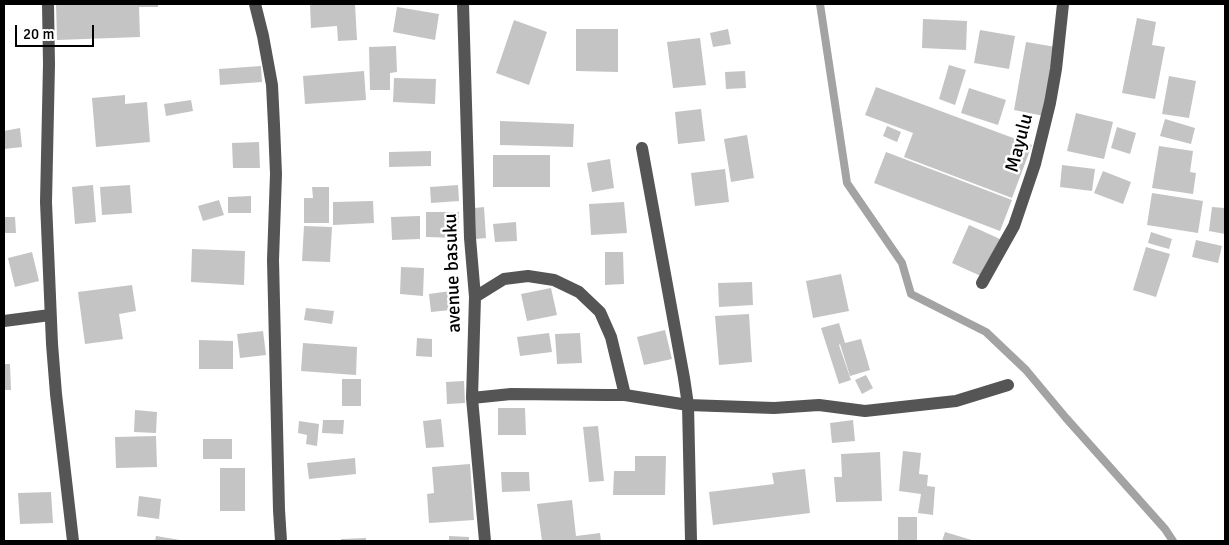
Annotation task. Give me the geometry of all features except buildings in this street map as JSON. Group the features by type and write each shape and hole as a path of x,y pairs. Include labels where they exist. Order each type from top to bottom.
{"street":[{"path":"48,4 49,64 46,202 50,315 56,394 73,541"},
{"path":"255,4 264,36 272,85 276,174 273,260 279,510 282,541"},
{"name":"avenue basuku","path":"463,4 470,238 475,297 472,398 485,541"},
{"name":"Mayulu","path":"982,283 1014,226 1035,164 1056,69 1063,4"},
{"path":"642,148 688,405 691,541"},
{"path":"475,297 504,279 528,276 554,280 579,292 600,312 611,337 625,395"},
{"path":"4,321 50,315"},
{"path":"472,398 511,394 625,395 688,405 774,408 819,405 865,411 956,400 1008,385"}],"waterway":[{"path":"820,4 847,183 902,263 911,294 986,332 1026,370 1165,529 1173,541"}]}
